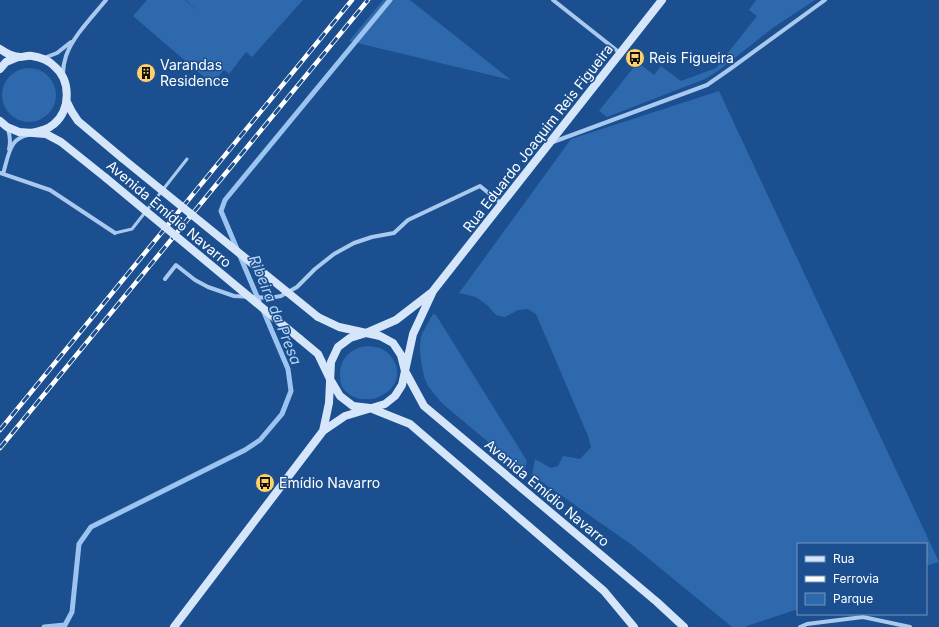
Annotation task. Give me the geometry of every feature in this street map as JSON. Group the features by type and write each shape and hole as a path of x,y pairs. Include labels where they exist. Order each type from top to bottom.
{"main road":[{"name":"Rua Eduardo Joaquim Reis Figueira","path":"404,371 412,334 433,291 662,0"},
{"path":"0,49 5,53 18,57"},
{"path":"0,68 6,62 18,57 31,56 44,58 55,66 63,76"},
{"name":"Avenida Emídio Navarro","path":"63,76 67,89 67,102 78,121 318,317 339,327 366,333"},
{"path":"31,133 44,130 54,124 62,114 67,102"},
{"name":"Avenida Emídio Navarro","path":"0,120 8,127 19,132 46,134 60,142 106,178 318,354 330,379"},
{"name":"Rua Eduardo Joaquim Reis Figueira","path":"366,333 396,320 433,291"},
{"path":"174,627 323,431 345,416 385,404 395,396 402,385 404,371 401,355 393,344 380,336 366,333 350,338 338,347 331,362 329,403 323,431"},
{"name":"Avenida Emídio Navarro","path":"404,371 424,406 684,627"},
{"path":"330,379 340,396 353,406 370,408 410,424 604,591 634,627"}],"street":[{"path":"63,76 66,56 70,47 106,0"},
{"path":"553,0 620,53"},
{"path":"550,143 706,85 825,0"},
{"path":"44,58 57,53 77,36"},
{"path":"8,127 10,143 8,156"},
{"path":"31,133 21,137 14,143 1,174 50,190 115,233"},
{"path":"165,278 176,265 195,280 208,287 234,296 270,298 281,296 297,287 315,269 334,254 354,243 372,237 394,233 408,220 480,186 502,204"},
{"path":"800,627 807,624 863,617 910,627"}],"lane":[{"path":"115,233 132,229 187,159"}],"green space":[{"path":"147,0 185,0 200,13 186,0 303,0 252,57 246,52 229,74 224,70 216,79 221,84 217,88 133,16"},
{"path":"383,0 410,0 511,80 349,41"},
{"path":"756,0 815,0 774,27 718,71 705,79 607,117 599,111 638,62 654,75 661,66 681,81 716,68 757,16 749,10"},
{"path":"24,68 34,68 44,72 52,80 56,90 56,100 52,110 44,118 34,122 24,122 14,118 6,110 2,100 2,90 6,80 14,72"},
{"path":"719,91 939,562 927,566 927,543 797,543 797,609 744,627 732,627 632,545 532,475 535,459 551,468 558,466 563,456 580,459 591,447 588,436 536,314 528,309 518,310 505,317 496,315 488,306 476,297 459,293 571,139"},
{"path":"433,314 436,315 527,461 524,472 444,405 428,386 422,369 420,342 422,334"},
{"path":"367,346 380,348 389,354 396,364 397,375 396,381 387,392 379,397 364,399 354,397 346,392 341,385 340,373 343,362 348,354 352,351"}],"waterway":[{"name":"Ribeira da Presa","path":"259,301 221,211 225,200 390,0"},
{"name":"Ribeira da Presa","path":"44,627 65,625 72,612 79,544 91,527 245,450 260,440 282,414 291,391 288,369 263,310"}],"railway":[{"path":"0,430 352,0"},
{"path":"0,448 368,0"}],"place":[{"name":"Reis Figueira","path":"635,58"},
{"name":"Varandas Residence","path":"146,73"},
{"name":"Emídio Navarro","path":"265,483"}]}
